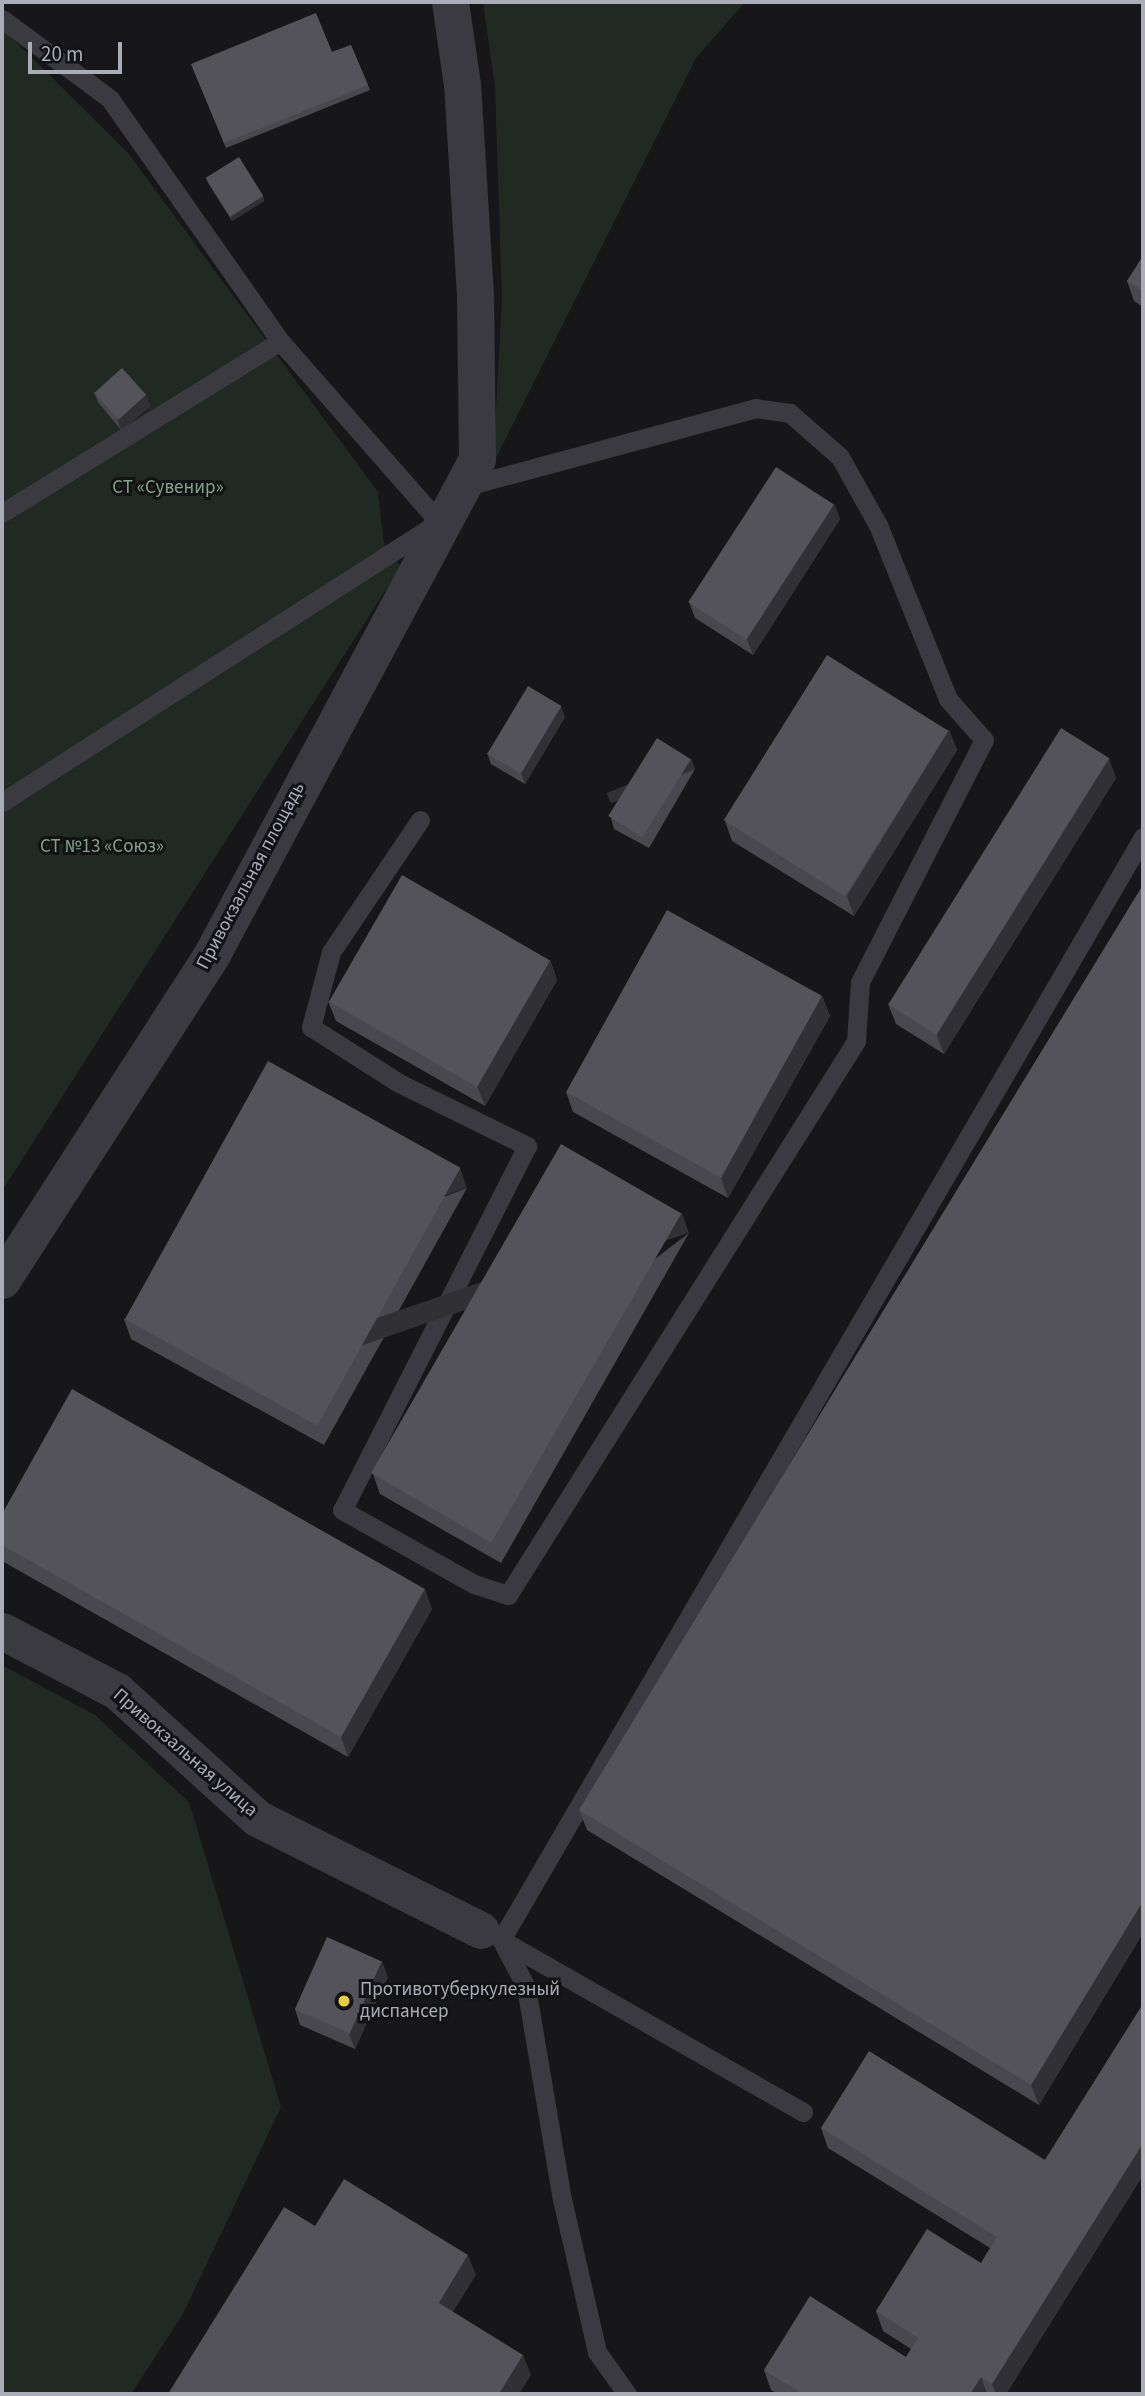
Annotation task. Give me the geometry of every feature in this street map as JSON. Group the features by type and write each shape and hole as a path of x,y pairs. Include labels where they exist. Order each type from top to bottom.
{"street":[{"path":"450,2 462,85 474,268 468,474"},
{"name":"Привокзальная площадь","path":"2,1280 213,951 439,522 468,474"},
{"name":"Привокзальная улица","path":"2,1631 117,1691 257,1818 491,1935"}],"lane":[{"path":"2,19 110,99 281,341 439,522 2,802"},
{"path":"2,513 281,341"},
{"path":"420,820 331,952 311,1027 399,1083 527,1146 342,1510 474,1584 508,1595 856,1041 860,982 984,740 948,699 878,525 840,457 790,413 756,408 468,474"},
{"path":"491,1935 1143,837"},
{"path":"491,1935 803,2112"},
{"path":"491,1935 526,1987 562,2199 597,2352 627,2394"}],"green space":[{"path":"483,2 745,2 696,58 493,464 502,298 495,87"},
{"path":"2,28 128,153 378,492 384,545 401,566 2,1191"},
{"path":"2,1665 95,1715 189,1802 281,2107 183,2314 131,2394 2,2394"}],"building":[{"path":"316,13 332,52 351,45 368,85 224,143 191,64"},
{"path":"239,157 263,196 230,217 206,178"},
{"path":"1143,256 1143,291 1127,281"},
{"path":"122,368 146,395 119,420 95,393"},
{"path":"776,467 834,505 746,640 688,602"},
{"path":"827,655 948,731 845,896 724,820"},
{"path":"528,686 561,706 521,774 487,754"},
{"path":"1061,728 1109,758 937,1035 888,1004"},
{"path":"657,738 691,759 642,837 608,816"},
{"path":"402,875 550,960 477,1087 329,1001"},
{"path":"1143,885 1143,1901 1031,2085 579,1810"},
{"path":"667,910 822,996 721,1178 566,1092"},
{"path":"268,1061 460,1168 317,1426 125,1319"},
{"path":"561,1144 681,1214 491,1543 371,1473"},
{"path":"72,1389 425,1589 341,1737 2,1545 2,1514"},
{"name":"Противотуберкулезный диспансер","path":"327,1937 382,1961 350,2034 295,2009"},
{"path":"1143,2004 1143,2143 992,2384 981,2377 970,2394 803,2394 764,2370 810,2296 906,2357 918,2338 876,2311 927,2229 981,2263 997,2237 821,2128 869,2051 1045,2160"},
{"path":"344,2179 468,2255 439,2303 523,2355 499,2394 168,2394 284,2207 315,2226"}],"place":[{"name":"Противотуберкулезный диспансер","path":"344,2001"}],"park label":[{"name":"СТ «Сувенир»","path":"168,488"},
{"name":"СТ №13 «Союз»","path":"102,847"}]}
